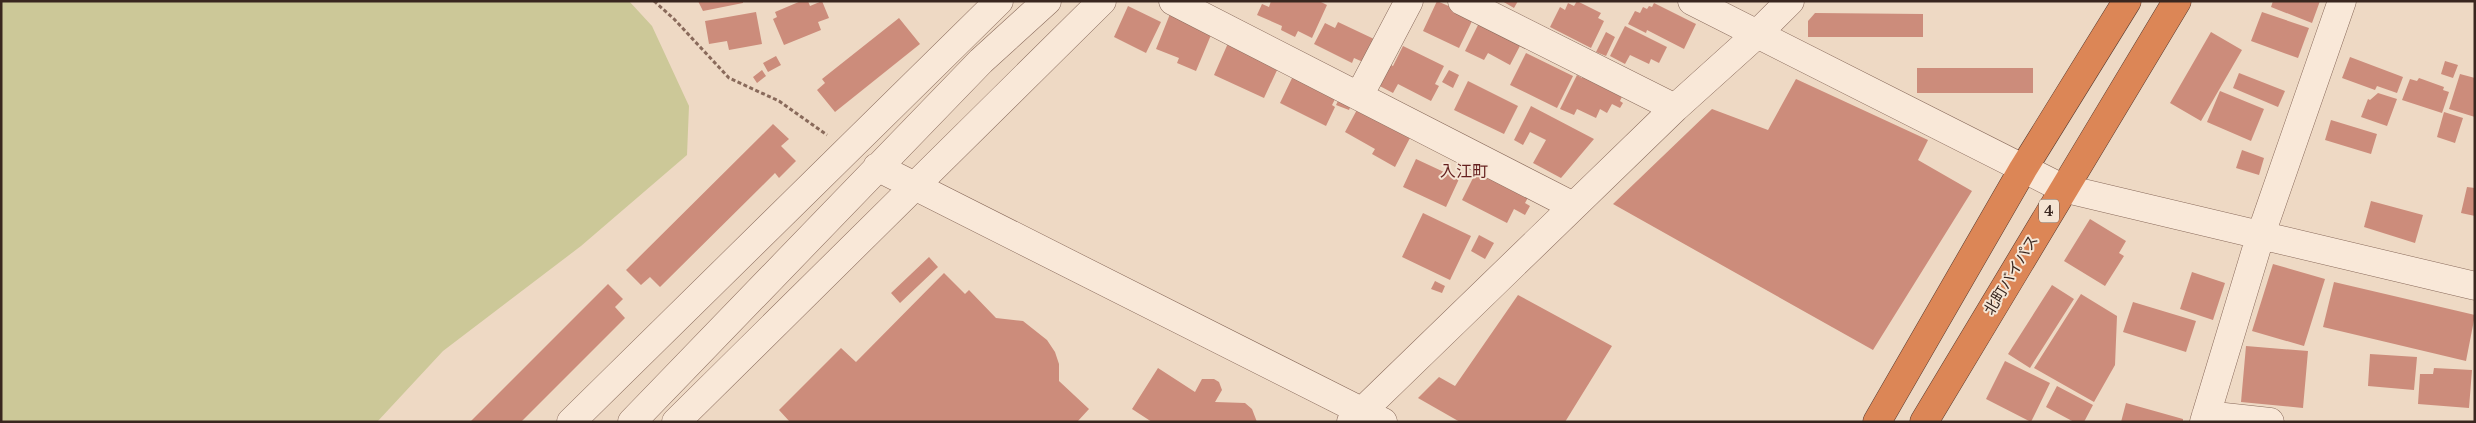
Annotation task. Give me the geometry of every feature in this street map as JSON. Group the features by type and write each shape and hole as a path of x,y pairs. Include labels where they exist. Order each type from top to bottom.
{"highway":[{"path":"1877,422 2023,169 2127,1"},
{"name":"北町バイパス","path":"1924,422 2062,188 2177,1"}],"street":[{"path":"571,422 999,1"},
{"path":"632,422 980,61 1047,1"},
{"path":"676,422 916,187 1102,1"},
{"path":"1172,1 1573,206"},
{"path":"1359,96 1409,1"},
{"path":"1462,1 1675,108"},
{"path":"1692,1 2062,188 2475,286"},
{"path":"877,167 1366,418 1573,206 1790,1"},
{"path":"2270,422 2205,418 2260,236 2342,1"}],"path":[{"path":"654,1 674,19 729,78 779,101 848,150"}],"shaded area":[{"path":"1,1 629,1 652,26 689,106 687,155 581,246 443,351 377,422 1,422"}],"building":[{"path":"698,1 743,1 743,3 703,11"},
{"path":"801,1 808,1 810,6 822,1 829,18 818,22 821,30 784,45 773,19 777,17 775,12"},
{"path":"1271,1 1319,1 1327,5 1312,38 1298,31 1295,37 1281,30 1282,26 1257,15 1262,4 1269,7"},
{"path":"1437,1 1474,17 1459,48 1423,31"},
{"path":"1502,1 1518,1 1514,8"},
{"path":"1577,1 1601,13 1598,18 1604,21 1591,48 1550,27 1560,7 1565,10 1568,3 1574,6"},
{"path":"2273,1 2320,1 2312,23 2271,7"},
{"path":"1654,3 1696,24 1684,49 1647,30 1646,33 1628,24 1635,11 1640,13 1643,7 1647,9 1649,6 1652,7"},
{"path":"1128,6 1161,22 1146,53 1114,37"},
{"path":"756,12 762,44 729,50 727,41 709,44 705,21"},
{"path":"2262,12 2309,28 2298,58 2251,41"},
{"path":"1815,13 1923,14 1923,37 1808,37 1808,21"},
{"path":"1170,14 1194,23 1193,27 1211,35 1196,71 1177,63 1179,58 1156,49"},
{"path":"899,18 920,44 835,112 817,90 825,83 822,79"},
{"path":"1480,21 1522,42 1510,65 1488,53 1484,60 1465,51"},
{"path":"1338,22 1374,39 1363,62 1354,58 1352,63 1314,44 1325,23 1335,28"},
{"path":"1625,26 1667,47 1659,63 1651,59 1649,64 1630,55 1625,64 1610,56"},
{"path":"1606,32 1615,37 1606,56 1596,52"},
{"path":"2211,32 2242,50 2201,121 2170,103"},
{"path":"1229,41 1278,68 1264,98 1214,75"},
{"path":"1403,46 1444,66 1435,84 1439,86 1431,101 1398,84 1393,93 1376,84 1387,63 1393,66"},
{"path":"1526,53 1573,76 1557,108 1510,85"},
{"path":"776,56 781,65 768,72 763,63"},
{"path":"2350,57 2403,77 2397,93 2377,86 2375,90 2342,78"},
{"path":"2445,61 2458,65 2453,78 2441,74"},
{"path":"1917,68 2033,68 2033,93 1917,93"},
{"path":"762,70 766,76 757,83 753,77"},
{"path":"1449,70 1459,75 1453,88 1442,82"},
{"path":"1585,73 1624,92 1620,101 1623,103 1620,108 1612,104 1607,113 1600,109 1596,118 1577,109 1574,115 1560,109 1577,75 1582,78"},
{"path":"2239,73 2285,91 2278,107 2233,88"},
{"path":"1294,74 1337,95 1332,105 1335,107 1326,126 1280,103"},
{"path":"2460,74 2475,78 2475,117 2449,109"},
{"path":"2419,78 2444,87 2443,90 2449,92 2442,113 2402,100 2410,79 2417,81"},
{"path":"1796,79 1928,140 1918,160 1972,191 1873,350 1613,204 1712,109 1768,130"},
{"path":"1468,81 1518,106 1504,134 1454,110"},
{"path":"2220,91 2264,109 2251,141 2207,122"},
{"path":"2378,93 2397,99 2387,126 2361,117 2368,99 2370,100"},
{"path":"1340,97 1352,103 1349,110 1336,105"},
{"path":"1359,106 1412,134 1395,167 1372,154 1375,149 1345,132"},
{"path":"1531,106 1594,139 1561,178 1533,163 1546,140 1530,132 1523,145 1514,140"},
{"path":"2444,112 2463,118 2455,143 2437,137"},
{"path":"2331,120 2377,134 2371,154 2325,140"},
{"path":"773,124 789,139 781,146 796,161 779,178 775,173 660,287 650,277 641,285 626,270"},
{"path":"2242,150 2264,158 2259,175 2236,168"},
{"path":"1416,159 1459,179 1446,207 1403,187"},
{"path":"1479,166 1531,192 1525,203 1530,206 1525,215 1514,209 1507,223 1462,200"},
{"path":"2467,187 2475,188 2475,216 2461,213"},
{"path":"2371,201 2423,215 2415,243 2364,227"},
{"path":"1423,213 1471,236 1450,280 1402,257"},
{"path":"2090,219 2126,241 2119,253 2124,256 2105,286 2064,261"},
{"path":"1479,235 1494,243 1485,259 1471,251"},
{"path":"929,257 938,267 900,303 891,293"},
{"path":"2273,264 2325,279 2304,346 2252,331"},
{"path":"2192,272 2225,283 2213,320 2180,309"},
{"path":"944,273 965,294 969,290 996,318 1023,321 1047,340 1055,352 1059,364 1059,381 1089,409 1077,422 790,422 779,410 841,348 856,362"},
{"path":"1435,281 1445,286 1442,293 1431,289"},
{"path":"2334,282 2475,315 2466,361 2323,327"},
{"path":"608,284 623,299 615,307 625,318 521,422 470,422"},
{"path":"2052,285 2074,299 2030,368 2008,354"},
{"path":"2081,294 2117,316 2115,365 2094,402 2034,368"},
{"path":"1518,295 1612,346 1565,422 1460,422 1418,398 1439,377 1455,386"},
{"path":"2133,302 2196,321 2186,352 2123,332"},
{"path":"2246,346 2308,351 2303,408 2241,402"},
{"path":"2370,354 2417,357 2414,390 2368,386"},
{"path":"2005,361 2050,383 2031,422 1986,399"},
{"path":"1158,368 1195,392 1202,379 1214,379 1219,382 1222,390 1215,402 1245,403 1252,409 1257,422 1152,422 1132,409"},
{"path":"2434,368 2472,370 2469,408 2418,404 2420,374 2433,374"},
{"path":"2057,386 2093,405 2084,422 2074,422 2046,407"},
{"path":"2126,403 2183,419 2183,422 2121,422"}],"district":[{"name":"入江町","path":"1464,171"}]}
